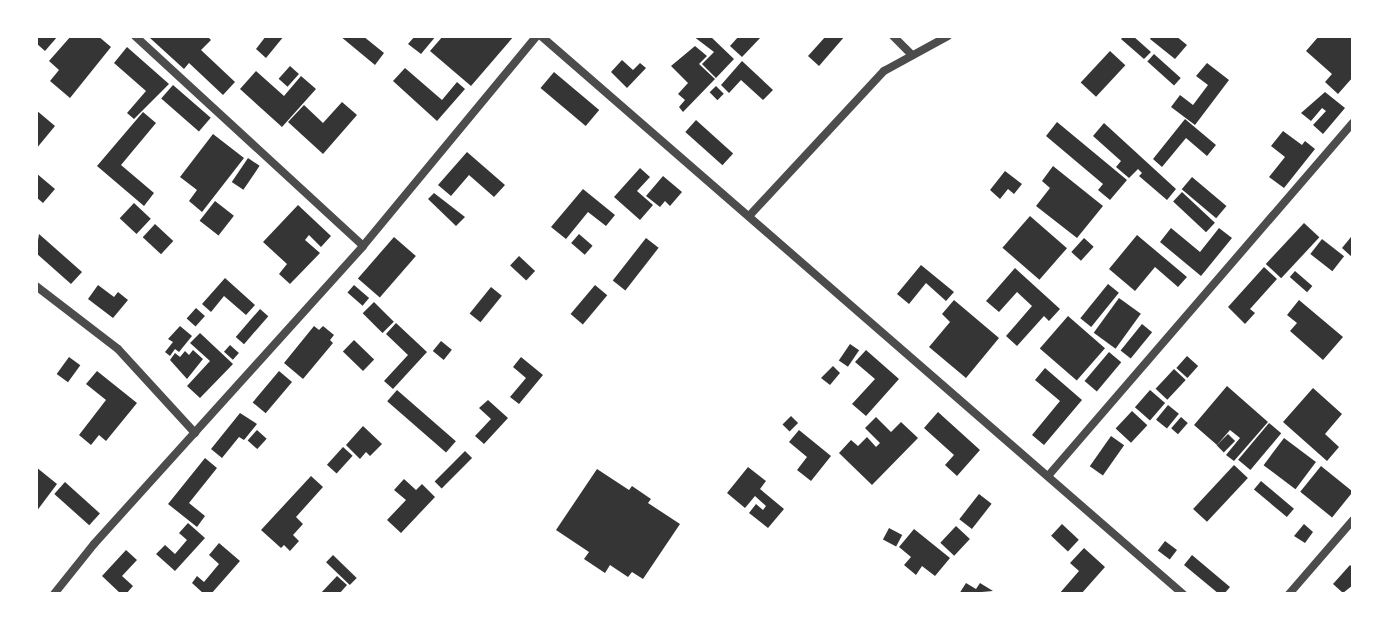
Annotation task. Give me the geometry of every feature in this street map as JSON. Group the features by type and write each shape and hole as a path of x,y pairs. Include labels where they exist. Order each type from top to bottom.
{"street":[{"path":"135,36 363,246"},
{"path":"54,594 94,544 363,246 539,36 750,215 1183,594"},
{"path":"893,36 912,55"},
{"path":"750,215 884,71 948,36"},
{"path":"1048,476 1353,123"},
{"path":"36,286 118,349 195,433"},
{"path":"1289,594 1353,520"}],"building":[{"path":"36,36 58,36 45,51 36,43"},
{"path":"71,36 98,36 111,47 70,98 50,81 59,70 49,61"},
{"path":"207,36 211,40 201,50 235,82 223,95 189,63 184,69 150,38"},
{"path":"266,36 284,36 266,58 256,49"},
{"path":"340,36 363,36 384,53 375,65"},
{"path":"415,36 436,36 421,54 408,44"},
{"path":"443,36 514,36 471,86 430,51"},
{"path":"693,36 710,36 734,59 716,78 702,64 714,52"},
{"path":"739,36 762,36 742,57 730,46"},
{"path":"826,36 845,36 819,66 808,56"},
{"path":"1133,36 1151,52 1144,59 1121,39"},
{"path":"1152,36 1176,36 1187,45 1175,59 1150,39"},
{"path":"1319,36 1353,36 1353,77 1338,94 1325,82 1332,74 1306,51"},
{"path":"695,46 707,56 699,64 715,79 683,112 679,107 685,100 678,94 688,83 671,66"},
{"path":"127,47 169,84 134,119 127,113 146,91 114,63"},
{"path":"1110,51 1125,65 1096,97 1081,82"},
{"path":"1154,54 1181,78 1174,86 1147,61"},
{"path":"622,60 633,70 640,63 646,68 627,88 611,72"},
{"path":"742,61 773,90 763,100 741,80 729,93 721,85"},
{"path":"1207,63 1229,80 1195,125 1171,107 1180,95 1193,105 1208,85 1196,76"},
{"path":"290,66 299,74 288,87 279,79"},
{"path":"405,68 442,100 457,82 465,89 437,121 393,81"},
{"path":"256,71 284,96 301,76 316,89 282,127 240,89"},
{"path":"554,72 599,110 586,126 541,88"},
{"path":"173,85 211,118 199,131 161,99"},
{"path":"716,86 724,94 717,100 710,92"},
{"path":"1325,92 1345,108 1323,134 1313,125 1326,111 1322,108 1311,121 1301,113"},
{"path":"342,102 357,115 323,154 288,122 304,105 323,123"},
{"path":"36,110 55,126 36,149"},
{"path":"143,112 156,123 121,165 154,193 144,206 97,166"},
{"path":"1185,119 1216,145 1207,156 1186,138 1162,167 1153,159"},
{"path":"696,120 733,153 722,165 685,132"},
{"path":"1057,122 1127,180 1110,200 1098,190 1103,184 1046,136"},
{"path":"1104,123 1176,189 1167,200 1139,176 1142,173 1138,169 1129,178 1116,167 1121,161 1093,136"},
{"path":"1283,131 1302,145 1305,141 1315,149 1284,188 1269,177 1285,157 1271,146"},
{"path":"213,134 244,158 202,212 189,201 197,190 180,177"},
{"path":"467,152 505,185 494,197 469,175 451,196 438,185"},
{"path":"248,158 260,166 243,190 232,182"},
{"path":"1053,166 1103,206 1077,238 1036,206 1050,188 1042,181"},
{"path":"640,168 650,177 637,191 653,205 640,220 614,197"},
{"path":"1005,171 1022,184 1014,194 1008,189 1000,199 990,190"},
{"path":"36,173 55,189 43,203 36,197"},
{"path":"663,176 682,192 670,206 665,201 660,207 646,196"},
{"path":"1192,177 1226,206 1216,218 1182,189"},
{"path":"583,189 615,215 606,226 588,212 566,239 551,227"},
{"path":"1182,192 1215,223 1206,232 1173,202"},
{"path":"434,193 465,217 456,226 428,199"},
{"path":"215,201 234,216 219,235 200,221"},
{"path":"134,203 151,219 136,234 120,218"},
{"path":"298,205 331,236 321,247 309,235 305,240 320,253 290,284 279,274 287,264 263,242"},
{"path":"1030,216 1067,248 1039,280 1002,248"},
{"path":"1304,223 1319,237 1281,278 1266,264"},
{"path":"155,224 173,241 161,254 143,237"},
{"path":"1171,228 1200,252 1219,228 1232,238 1201,276 1160,242"},
{"path":"39,234 82,272 71,284 36,253"},
{"path":"579,234 593,246 585,255 571,243"},
{"path":"1137,235 1187,277 1178,287 1155,267 1135,291 1109,269"},
{"path":"394,237 416,256 380,298 358,279"},
{"path":"1351,237 1353,239 1353,258 1342,248"},
{"path":"646,238 659,248 625,290 613,281"},
{"path":"1084,238 1094,247 1081,261 1071,252"},
{"path":"1322,239 1344,256 1332,271 1310,254"},
{"path":"519,256 535,271 526,281 510,266"},
{"path":"921,265 954,292 946,301 926,283 909,304 897,294"},
{"path":"1264,267 1277,279 1250,309 1255,313 1245,324 1228,307"},
{"path":"1015,268 1060,309 1049,321 1044,316 1017,346 1006,336 1032,306 1017,292 999,312 986,301"},
{"path":"1295,271 1312,286 1307,292 1290,277"},
{"path":"225,278 255,305 246,315 224,296 211,312 202,304"},
{"path":"1108,284 1119,293 1091,327 1080,318"},
{"path":"98,285 114,297 118,292 128,300 113,318 88,299"},
{"path":"354,285 369,298 363,306 347,293"},
{"path":"595,285 607,295 583,324 571,314"},
{"path":"491,287 502,296 480,322 470,313"},
{"path":"1119,298 1141,314 1116,349 1094,333"},
{"path":"954,300 999,338 966,378 929,347 950,322 942,314"},
{"path":"1299,300 1343,337 1323,360 1290,331 1297,323 1287,315"},
{"path":"374,302 394,322 382,333 363,313"},
{"path":"196,308 205,316 196,326 187,318"},
{"path":"260,309 268,316 244,344 236,337"},
{"path":"1068,316 1105,348 1077,381 1040,348"},
{"path":"396,323 427,352 393,389 384,381 408,355 386,334"},
{"path":"1142,324 1152,332 1131,359 1121,350"},
{"path":"180,326 192,336 179,352 175,349 170,356 165,352 173,342 168,339"},
{"path":"314,326 319,330 323,326 334,335 330,340 333,343 303,379 284,363"},
{"path":"200,333 233,364 200,398 187,386 210,361 190,343"},
{"path":"354,340 374,359 363,371 343,352"},
{"path":"441,341 452,350 444,360 433,351"},
{"path":"850,344 859,350 848,367 839,361"},
{"path":"230,345 239,353 233,360 224,352"},
{"path":"193,350 203,359 187,379 170,360 175,353 180,357 185,351 189,355"},
{"path":"866,350 899,379 866,416 852,404 875,379 855,362"},
{"path":"1109,352 1121,362 1097,391 1085,381"},
{"path":"1187,356 1198,366 1187,378 1176,368"},
{"path":"69,357 80,365 68,382 57,374"},
{"path":"521,357 543,375 519,404 510,397 526,378 513,367"},
{"path":"833,366 840,373 830,385 821,378"},
{"path":"1045,368 1082,400 1044,445 1032,435 1060,401 1035,380"},
{"path":"1174,369 1186,380 1167,400 1156,389"},
{"path":"97,371 137,403 106,441 99,435 91,445 79,435 106,400 86,384"},
{"path":"279,371 292,382 266,413 253,402"},
{"path":"1227,386 1268,422 1234,461 1226,455 1240,438 1230,430 1217,445 1194,425"},
{"path":"1313,388 1342,414 1325,434 1339,447 1327,461 1283,422"},
{"path":"397,390 456,441 446,452 387,401"},
{"path":"1150,390 1165,403 1150,420 1135,407"},
{"path":"488,400 508,418 484,444 475,436 491,419 479,408"},
{"path":"1168,405 1179,414 1167,429 1156,420"},
{"path":"1132,411 1147,425 1131,443 1116,429"},
{"path":"938,412 980,450 957,476 945,465 954,455 924,428"},
{"path":"240,413 257,424 244,440 239,437 222,458 211,449"},
{"path":"791,416 798,423 790,432 783,424"},
{"path":"876,417 891,432 901,422 918,438 872,485 839,453 851,440 858,446 867,437 876,447 880,443 865,428"},
{"path":"1181,417 1188,423 1178,434 1171,428"},
{"path":"1269,423 1281,433 1250,470 1238,460"},
{"path":"363,426 382,444 370,456 366,452 360,459 346,445"},
{"path":"257,430 267,439 257,449 248,440"},
{"path":"799,430 831,456 811,481 797,470 807,457 789,442"},
{"path":"1228,434 1235,441 1224,452 1217,445"},
{"path":"1111,436 1124,445 1103,475 1090,466"},
{"path":"1284,438 1316,462 1295,489 1264,465"},
{"path":"343,447 353,456 337,474 327,465"},
{"path":"465,451 472,458 442,488 435,481"},
{"path":"205,458 217,468 189,503 205,516 197,527 168,504"},
{"path":"1234,465 1248,478 1207,522 1193,509"},
{"path":"1321,466 1353,492 1332,517 1300,492"},
{"path":"36,467 57,484 36,512"},
{"path":"748,467 766,481 760,489 784,509 768,528 749,513 756,504 763,510 766,506 755,496 745,508 727,493"},
{"path":"597,469 629,490 632,486 651,499 648,503 680,524 643,579 632,572 628,577 610,565 605,573 584,559 589,552 556,530"},
{"path":"311,476 323,487 296,517 303,524 293,535 299,541 290,551 284,545 281,548 261,530"},
{"path":"404,479 416,490 422,484 435,497 401,533 387,520 406,500 394,490"},
{"path":"1261,481 1294,509 1287,517 1254,489"},
{"path":"65,482 100,513 89,525 54,494"},
{"path":"979,494 992,504 972,529 959,519"},
{"path":"188,523 205,538 175,571 156,554 165,545 175,554 187,540 179,533"},
{"path":"1062,524 1079,540 1068,551 1051,536"},
{"path":"1304,524 1313,532 1305,543 1294,536"},
{"path":"956,526 970,539 954,556 940,543"},
{"path":"889,528 902,535 896,547 883,539"},
{"path":"914,529 950,558 935,576 922,566 916,575 904,565 911,557 899,547"},
{"path":"1165,541 1177,550 1170,560 1158,551"},
{"path":"219,543 240,561 211,594 204,594 192,583 197,576 204,582 219,564 209,555"},
{"path":"1084,548 1105,567 1081,594 1059,594 1079,571 1070,563"},
{"path":"126,550 137,560 122,576 133,586 126,594 121,594 102,576"},
{"path":"333,555 357,578 350,585 326,562"},
{"path":"1192,555 1230,587 1224,594 1219,594 1184,565"},
{"path":"1350,565 1353,568 1353,585 1343,593 1333,584"},
{"path":"337,576 347,585 339,594 320,594"},
{"path":"966,583 976,589 980,583 993,591 959,594"}]}
